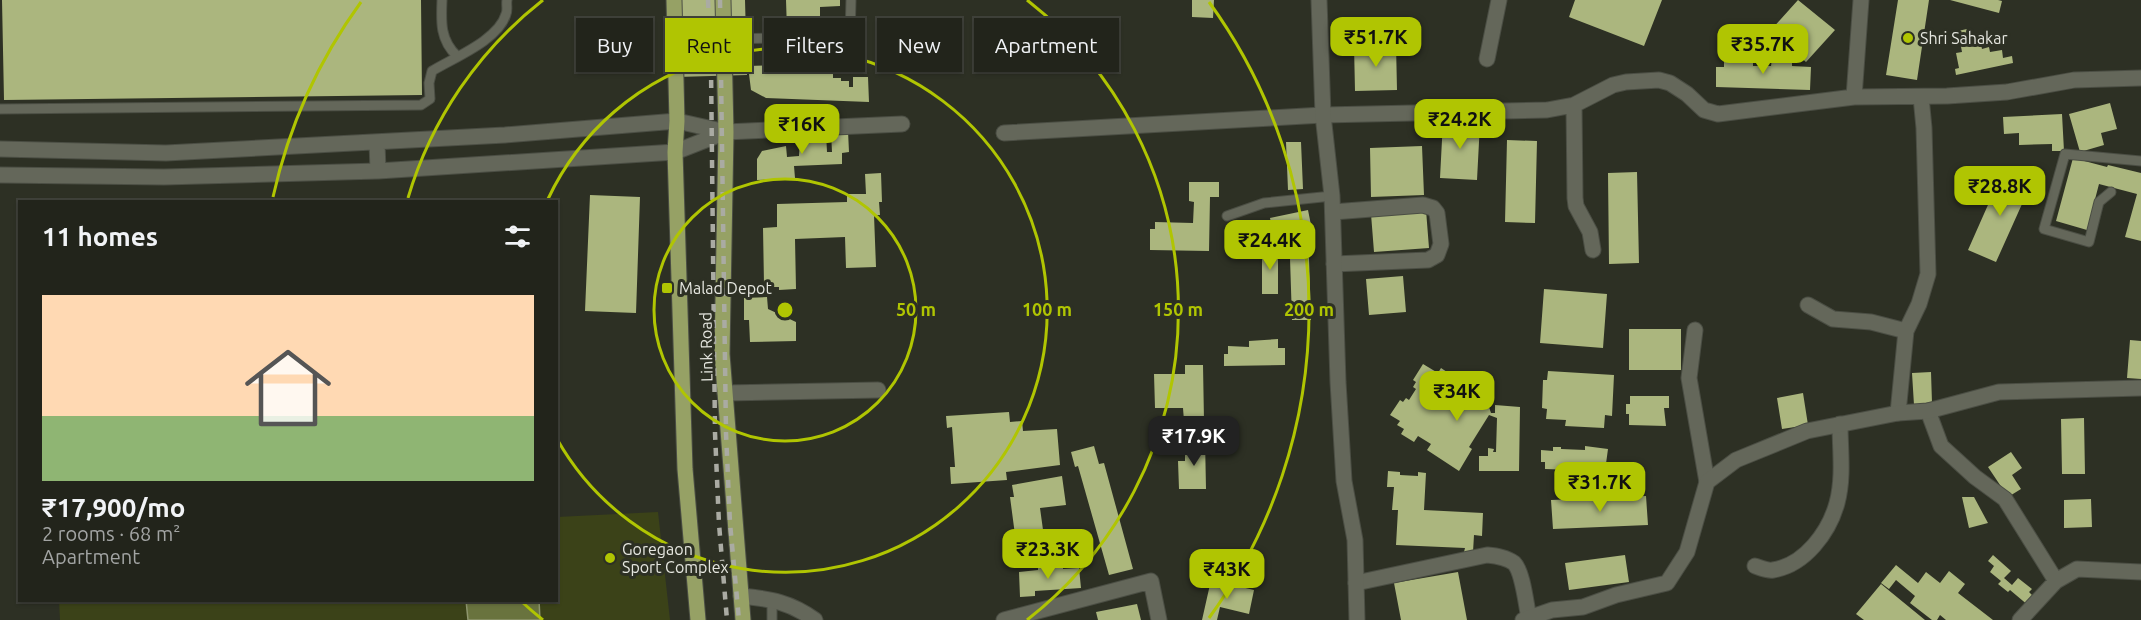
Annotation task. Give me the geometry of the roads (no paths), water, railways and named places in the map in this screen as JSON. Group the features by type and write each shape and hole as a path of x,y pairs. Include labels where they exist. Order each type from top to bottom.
{"main road":[{"name":"Link Road","path":"674,0 677,121 675,152 685,470 698,620"},
{"name":"Link Road","path":"723,0 723,18"},
{"name":"Link Road","path":"725,72 726,132 722,354 743,620"}],"street":[{"path":"1319,0 1323,115 1333,204 1338,382 1344,481 1355,540 1357,620"},
{"path":"1487,59 1499,0"},
{"path":"1854,97 1861,0"},
{"path":"1004,133 1323,115 1547,110 1574,105 1613,85 1659,80 1670,83 1687,94 1704,111 1718,114 1854,97 1921,98 2007,92 2074,80 2141,78"},
{"path":"1898,413 1906,331 1919,304 1928,274 1924,128 1921,98"},
{"path":"1574,105 1576,206 1590,232 1593,250"},
{"path":"0,149 166,153 505,135 677,121 726,132 902,124"},
{"path":"0,175 164,177 378,171 675,152 726,132"},
{"path":"377,142 378,171"},
{"path":"164,177 166,153"},
{"path":"1333,204 1423,205 1433,208 1437,213 1441,244 1437,255 1428,260 1334,264"},
{"path":"1808,305 1833,319 1871,322 1906,331"},
{"path":"1356,583 1487,555 1502,557 1515,564 1519,572 1526,619 1552,610 1583,607 1616,595 1667,584 1687,552 1707,482 1689,378 1690,355 1695,330"},
{"path":"1707,482 1736,460 1807,431 1898,413 1928,411 1999,392 2141,388"},
{"path":"725,393 878,390"},
{"path":"1928,411 1941,446 1975,477 2005,499 2056,580"},
{"path":"1755,566 1771,570 1792,564 1813,547 1827,527 1837,502 1841,471 1840,424"},
{"path":"2020,620 2056,580 2077,569 2141,572"},
{"path":"1004,620 1151,581 1159,620"},
{"path":"741,597 772,599 803,612 815,620"}],"lane":[{"path":"442,0 443,37 457,56"},
{"path":"0,109 421,105 430,99 429,83 432,71 476,47 494,33 506,15 507,0"},
{"path":"752,39 850,37 851,0"},
{"path":"2111,192 2099,202 2089,242 2044,229 2065,154 2141,161"},
{"path":"1227,216 1264,203 1333,204"},
{"path":"772,599 772,620"}],"railway":[{"path":"708,0 711,67 715,433 719,524 727,620"},
{"path":"720,0 726,433 730,523 739,620"}],"place":[{"name":"Shri Sahakar","path":"1908,38"},
{"name":"Malad Depot","path":"667,288"},
{"name":"Goregaon Sport Complex","path":"610,558"}]}
